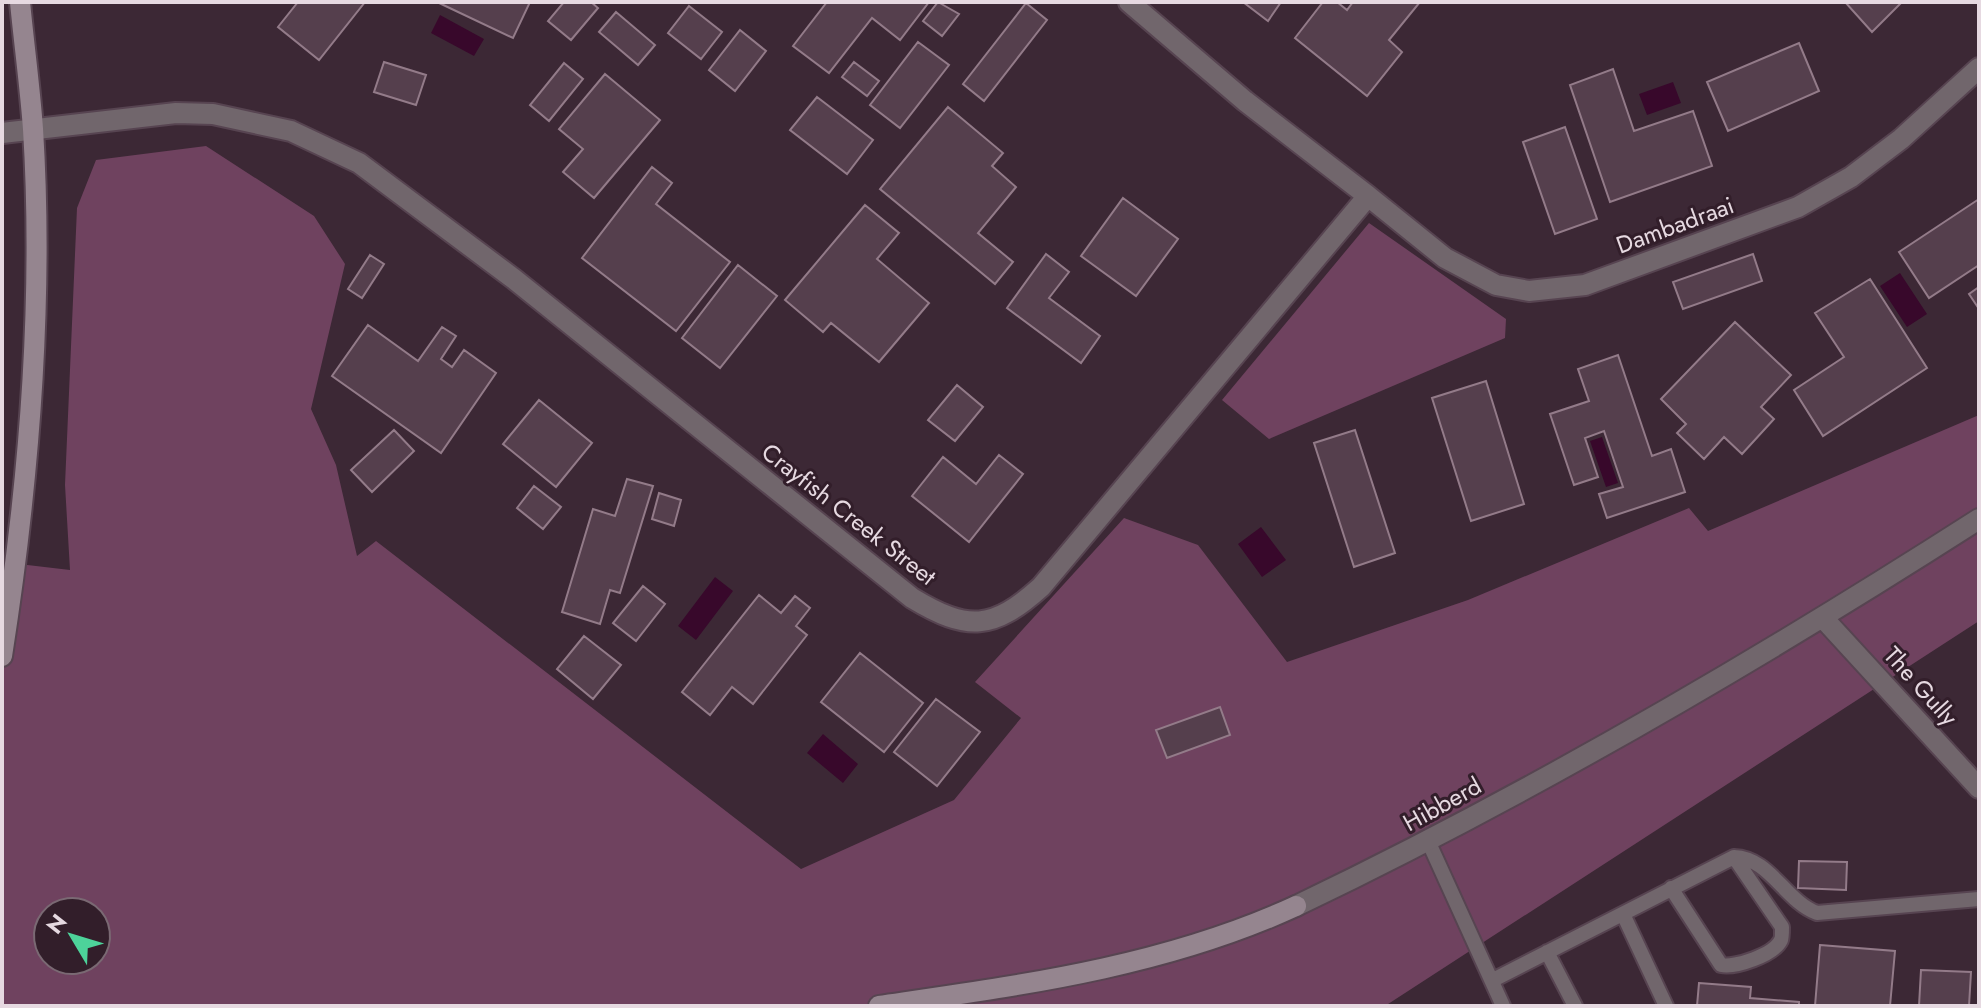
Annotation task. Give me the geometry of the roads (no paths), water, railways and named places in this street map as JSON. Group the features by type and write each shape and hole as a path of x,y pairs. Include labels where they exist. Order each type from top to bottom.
{"street":[{"path":"2,656 7,579 30,431 35,279 33,130 20,2"},
{"path":"1129,2 1245,101 1368,196"},
{"name":"Dambadraai","path":"1368,196 1445,258 1496,285 1529,291 1585,285 1798,207 1851,177 1889,149 1979,68"},
{"name":"Crayfish Creek Street","path":"2,133 176,113 213,114 291,131 359,163 514,279 912,598 958,622 979,623 1003,618 1041,587 1368,196"},
{"name":"Hibberd","path":"879,1006 1117,968 1222,937 1296,906 1429,843 1824,619 1979,519"},
{"name":"The Gully","path":"1824,619 1979,788"}],"lane":[{"path":"1429,843 1503,1006"},
{"path":"1493,980 1734,857 1758,863 1802,907 1817,913 1979,899"},
{"path":"1671,888 1721,965 1731,967 1775,947 1782,939 1782,927 1734,857"},
{"path":"1623,914 1666,1006"},
{"path":"1547,952 1575,1006"}]}
